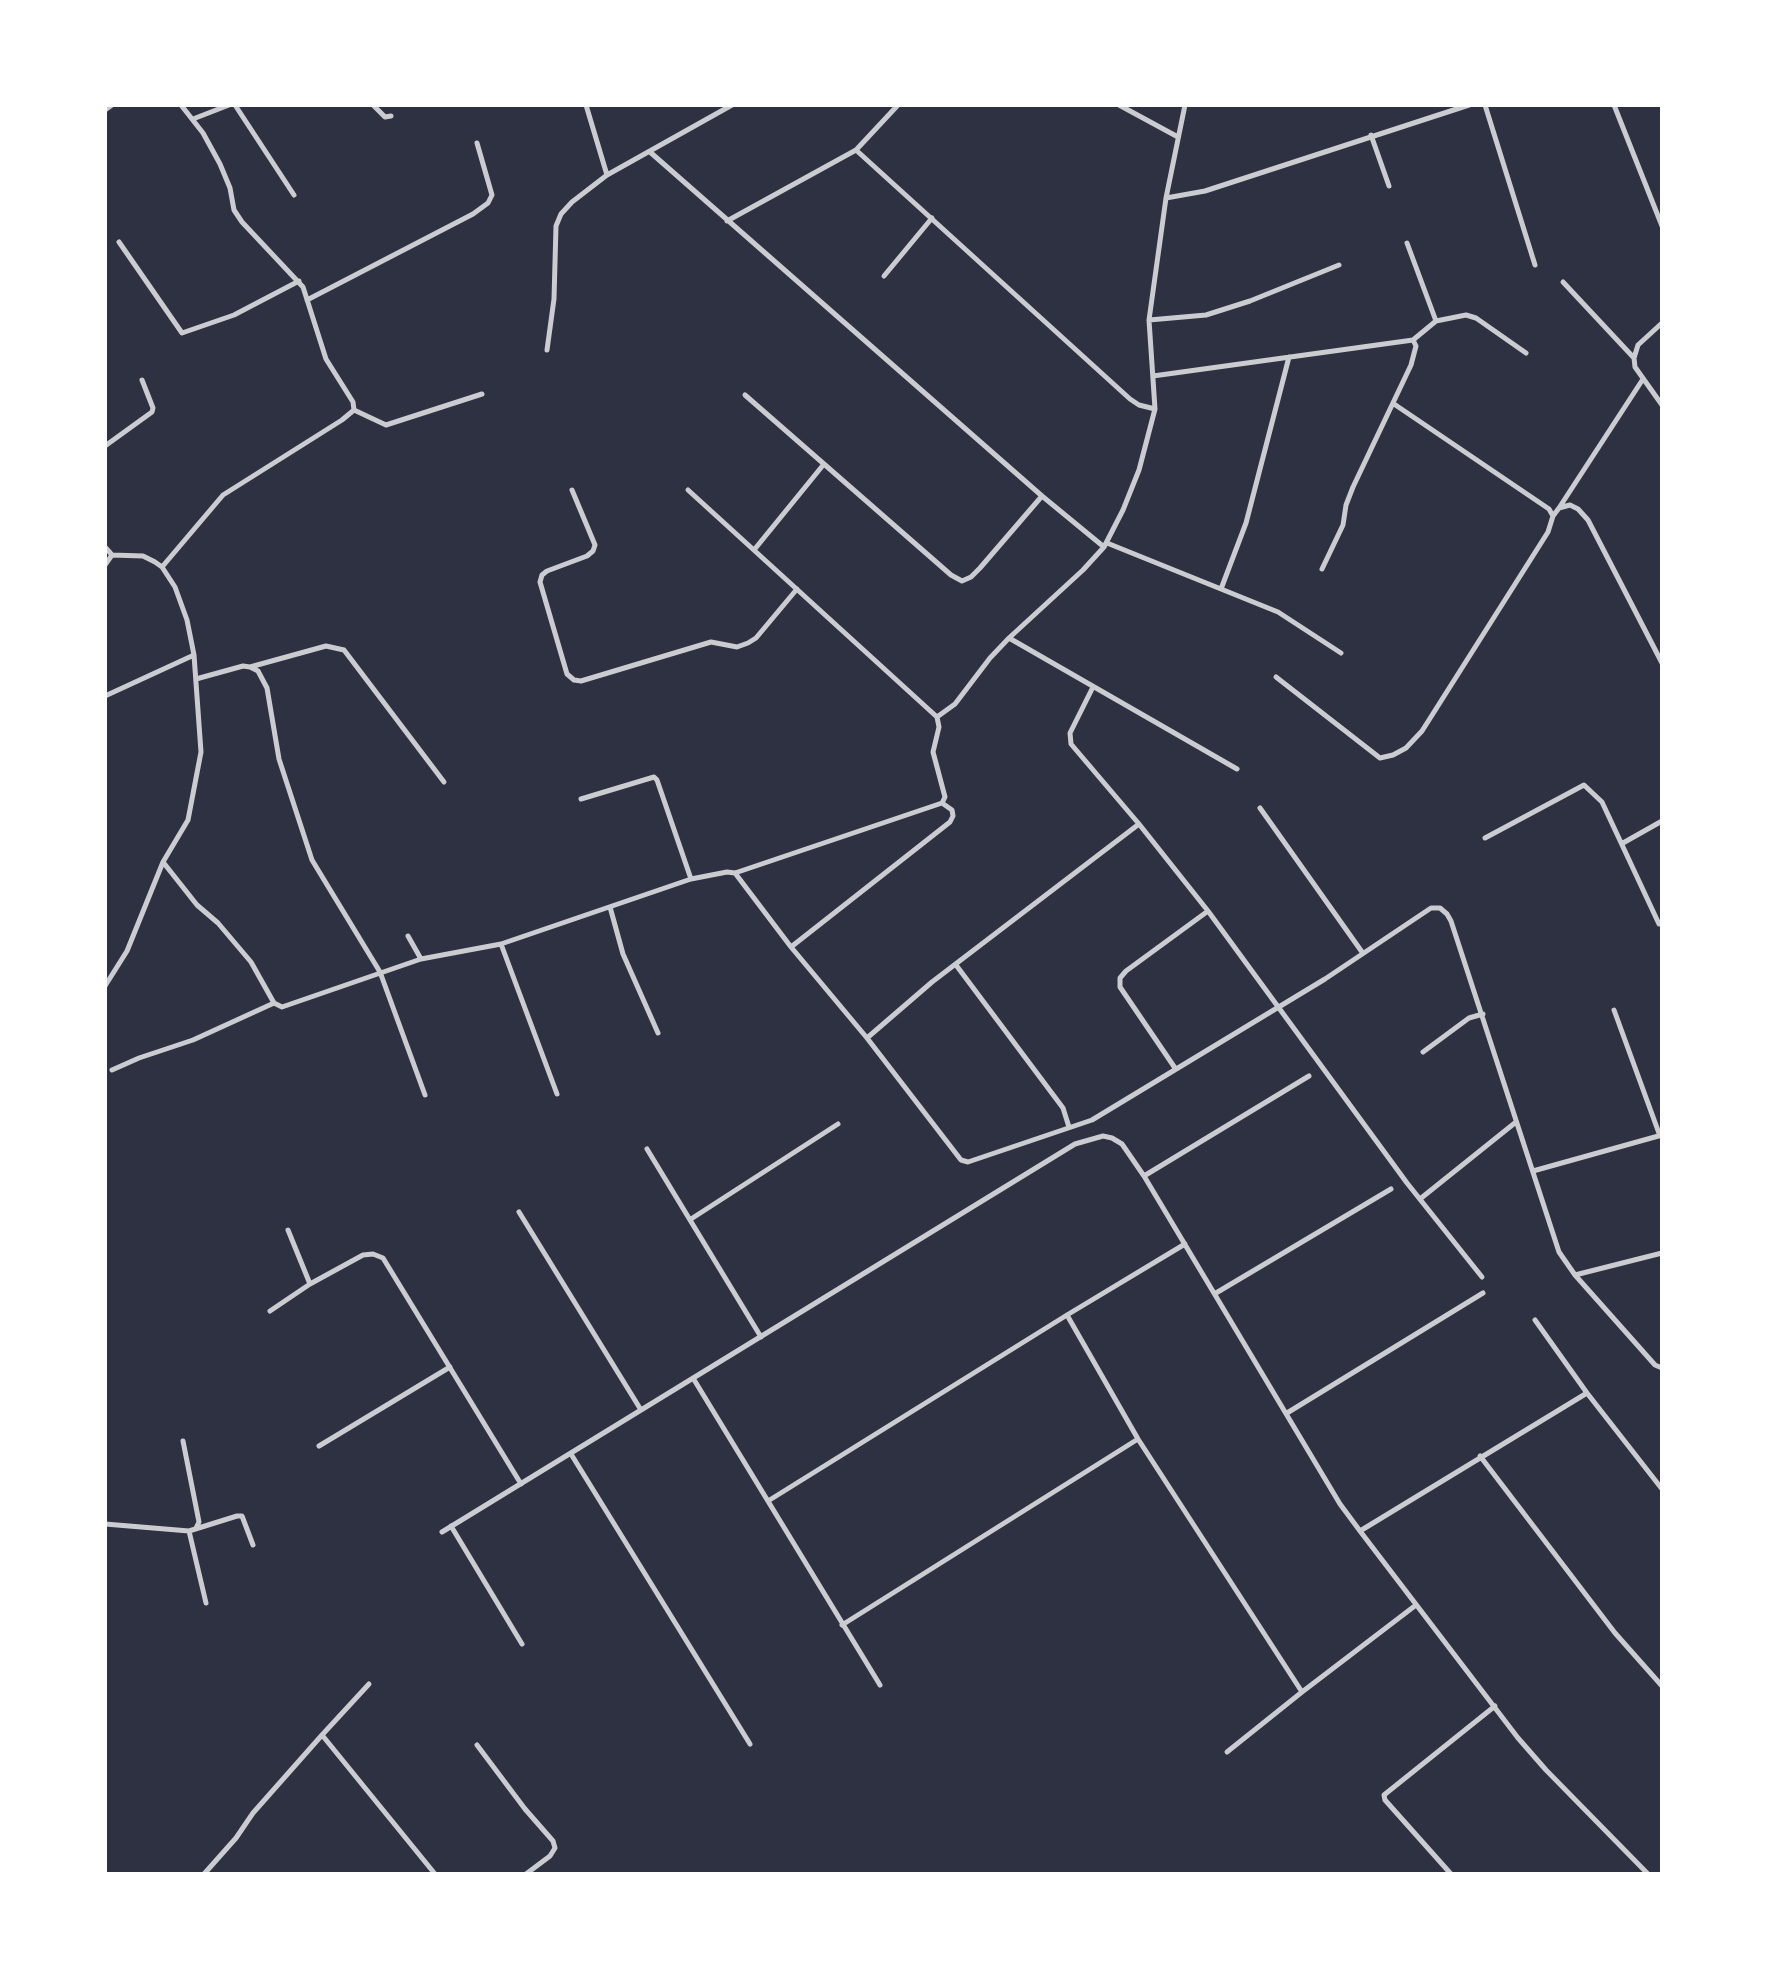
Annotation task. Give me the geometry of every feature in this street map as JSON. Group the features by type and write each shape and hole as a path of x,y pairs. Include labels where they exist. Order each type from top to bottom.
{"street":[{"path":"105,110 111,105"},
{"path":"181,105 203,133 220,164 230,188 234,210 242,222 299,281 326,359 353,402 354,410"},
{"path":"193,120 229,105"},
{"path":"235,105 294,195"},
{"path":"373,105 385,117 391,116"},
{"path":"586,105 607,175"},
{"path":"547,350 554,299 556,226 561,214 607,175 732,105"},
{"path":"727,221 856,149 898,105"},
{"path":"1119,105 1178,137"},
{"path":"937,717 955,704 990,657 1083,570 1105,545 1139,470 1155,408 1150,320 1166,198 1185,105"},
{"path":"1166,198 1205,191 1469,105"},
{"path":"1485,105 1535,265"},
{"path":"1614,105 1662,226"},
{"path":"1371,135 1389,186"},
{"path":"307,300 473,214 488,203 492,195 477,143"},
{"path":"856,149 1130,399 1139,405 1155,408"},
{"path":"650,152 1042,496 1105,545 1278,612 1341,653"},
{"path":"884,276 932,218"},
{"path":"119,242 182,333 234,314 299,281"},
{"path":"1406,243 1436,321"},
{"path":"1150,320 1206,315 1250,301 1339,265"},
{"path":"1563,282 1634,358"},
{"path":"1153,376 1413,340 1436,321 1466,315 1476,318 1526,353"},
{"path":"1662,323 1638,345 1634,358 1635,366 1662,405"},
{"path":"1322,569 1343,525 1346,505 1353,487 1412,366 1416,346 1413,340"},
{"path":"1221,589 1246,523 1289,357"},
{"path":"1553,516 1643,379"},
{"path":"105,446 152,412 153,408 142,380"},
{"path":"354,410 386,425 482,394"},
{"path":"745,395 951,575 962,581 980,568 1042,496"},
{"path":"1276,677 1380,758 1406,748 1422,731 1553,523 1549,509 1394,404"},
{"path":"162,567 223,495 354,410"},
{"path":"754,550 824,464"},
{"path":"572,490 595,545 593,551 587,556 547,571 541,575 540,582 567,674 574,680 581,681 711,642 737,646 748,643 756,638 797,589"},
{"path":"163,862 197,905 218,923 251,962 274,1003 282,1007 421,959 501,944 691,879 735,873 942,803 945,797 933,752 939,727 937,717 688,490"},
{"path":"1559,508 1570,505 1588,520 1662,663"},
{"path":"105,547 112,555 143,556 162,567 175,587 187,620 194,655 201,752 188,820 163,862 127,951 105,986"},
{"path":"105,565 112,555"},
{"path":"1009,638 1237,769"},
{"path":"250,667 326,646 344,650 444,782"},
{"path":"105,696 194,655"},
{"path":"196,679 243,666 258,671 267,688 279,759 312,860 380,972 425,1095"},
{"path":"1093,687 1070,733 1071,744 1208,911 1420,1199 1482,1277"},
{"path":"581,799 654,777 691,879"},
{"path":"1485,838 1584,785 1602,802 1659,923"},
{"path":"791,947 950,822 952,810 942,803"},
{"path":"1260,808 1362,952"},
{"path":"1623,843 1662,821"},
{"path":"867,1038 932,982 1139,824"},
{"path":"735,873 961,1160 965,1161 1091,1120 1325,979 1431,908 1440,908 1451,921 1559,1252 1575,1275 1655,1365 1662,1368"},
{"path":"610,907 623,954 658,1033"},
{"path":"1175,1068 1120,987 1119,978 1208,911"},
{"path":"408,936 421,959"},
{"path":"501,944 557,1094"},
{"path":"956,965 1063,1108 1069,1127"},
{"path":"112,1070 193,1040 274,1003"},
{"path":"1533,1171 1661,1136 1614,1010"},
{"path":"1423,1052 1469,1018 1483,1014"},
{"path":"1144,1177 1309,1076"},
{"path":"1420,1199 1516,1122"},
{"path":"691,1220 838,1124"},
{"path":"442,1532 1075,1144 1103,1136 1112,1138 1122,1144 1144,1177 1216,1293 1340,1504 1546,1770 1648,1874"},
{"path":"646,1149 761,1336"},
{"path":"1216,1293 1391,1189"},
{"path":"519,1212 640,1410"},
{"path":"288,1230 310,1284"},
{"path":"768,1501 1185,1244"},
{"path":"1575,1275 1662,1253"},
{"path":"270,1311 310,1284 363,1255 373,1254 383,1258 521,1484"},
{"path":"1287,1413 1482,1293"},
{"path":"1067,1315 1138,1439 1302,1692"},
{"path":"1535,1320 1587,1394 1662,1489"},
{"path":"318,1446 450,1367"},
{"path":"693,1378 880,1685"},
{"path":"1360,1531 1480,1456 1587,1394"},
{"path":"842,1625 1138,1439"},
{"path":"183,1441 199,1522 193,1530 206,1603"},
{"path":"571,1454 750,1744"},
{"path":"1480,1456 1615,1633 1662,1686"},
{"path":"105,1524 193,1530 242,1516 253,1545"},
{"path":"451,1526 522,1644"},
{"path":"1227,1752 1416,1605"},
{"path":"204,1874 236,1838 253,1813 369,1684"},
{"path":"1451,1874 1384,1795 1495,1706"},
{"path":"322,1735 435,1874"},
{"path":"477,1745 553,1841 555,1848 550,1856 526,1874"}]}
